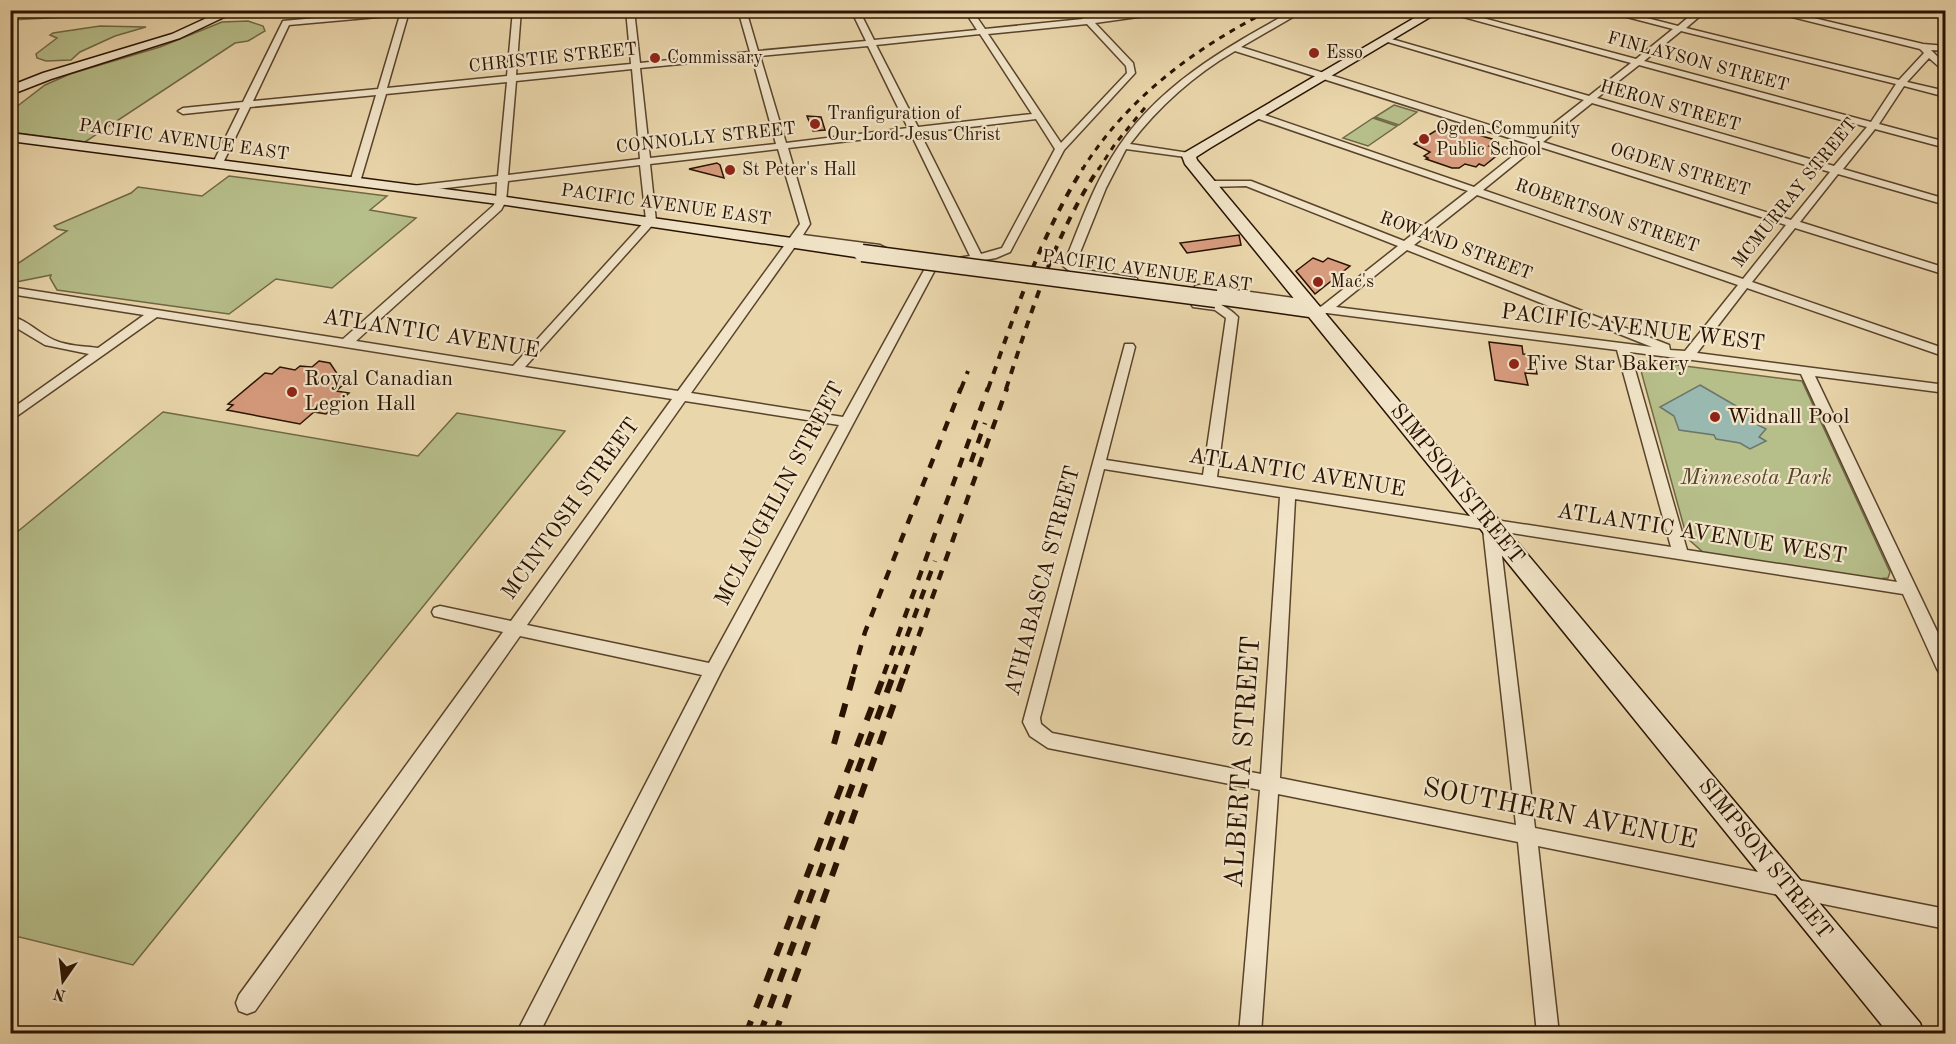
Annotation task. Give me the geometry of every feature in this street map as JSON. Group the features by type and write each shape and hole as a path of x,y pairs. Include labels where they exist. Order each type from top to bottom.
{"street":[{"path":"10,91 55,73 176,36 234,10"},
{"path":"218,163 286,23 435,10"},
{"path":"347,342 497,208 501,201 501,178 517,10"},
{"path":"517,369 651,221 630,10"},
{"name":"MCINTOSH STREET","path":"247,1003 805,224 742,10"},
{"path":"855,10 973,259"},
{"path":"968,10 1060,149"},
{"path":"793,240 973,259 996,255 1006,250 1060,149 1131,73 1130,65 1079,10"},
{"path":"1124,146 1165,99 1186,80 1232,47 1301,10"},
{"path":"1124,146 1189,156 1256,114 1325,77 1437,10"},
{"name":"FINLAYSON STREET","path":"1442,10 1946,145"},
{"path":"1605,10 1946,93"},
{"path":"1317,309 1406,246 1703,10"},
{"path":"1768,10 1927,50 1946,49"},
{"path":"355,182 405,13"},
{"name":"CHRISTIE STREET","path":"183,111 1141,16"},
{"name":"HERON STREET","path":"1385,40 1946,202"},
{"name":"OGDEN STREET","path":"1232,47 1946,272"},
{"path":"1927,50 1946,70"},
{"name":"MCMURRAY STREET","path":"1688,356 1834,170 1872,126 1900,82 1927,50"},
{"name":"ROBERTSON STREET","path":"1256,114 1946,353"},
{"name":"CONNOLLY STREET","path":"412,189 1040,116"},
{"name":"PACIFIC AVENUE EAST","path":"10,137 793,240 862,253 1216,299 1317,309"},
{"name":"PACIFIC AVENUE WEST","path":"1124,146 1069,266 1070,269 1099,276 1317,309 1946,389"},
{"name":"SIMPSON STREET","path":"1189,156 1193,167 1317,309 1908,1034"},
{"name":"ROWAND STREET","path":"1209,184 1247,183 1688,356"},
{"name":"MCLAUGHLIN STREET","path":"527,1034 713,671 845,422 932,265 973,259"},
{"name":"ATLANTIC AVENUE","path":"10,290 845,422"},
{"path":"1156,299 1218,307 1232,316 1209,480"},
{"path":"10,417 154,312"},
{"path":"10,320 30,326 42,339 53,344 100,352"},
{"name":"ATHABASCA STREET","path":"1129,347 1031,724 1039,735 1048,740 1270,783"},
{"path":"1623,348 1680,553"},
{"path":"1806,372 1946,669"},
{"name":"ATLANTIC AVENUE","path":"1098,463 1386,510 1490,523"},
{"name":"ALBERTA STREET","path":"1250,1034 1270,783 1288,494"},
{"path":"1490,523 1548,1034"},
{"name":"ATLANTIC AVENUE WEST","path":"1490,523 1907,589"},
{"path":"440,612 713,671"},
{"name":"SOUTHERN AVENUE","path":"1270,783 1946,920"}],"green space":[{"path":"11,10 183,10 183,11 11,20"},
{"path":"248,21 263,26 265,31 248,41 235,43 85,142 11,132 11,111 45,85 70,74 160,47 222,22"},
{"path":"100,26 146,27 115,36 80,52 71,60 46,61 37,58 36,54 57,38 50,35 53,33"},
{"path":"1394,105 1417,112 1399,125 1375,117"},
{"path":"1373,118 1397,126 1368,146 1343,138"},
{"path":"229,176 387,196 370,210 416,218 332,288 276,279 229,314 57,290 50,278 51,275 11,283 11,268 67,231 54,226 131,193 138,187 202,196"},
{"name":"Minnesota Park","path":"1638,360 1802,381 1890,572 1888,578 1876,579 1704,553 1687,538"},
{"path":"163,412 418,456 457,413 565,431 133,965 11,935 11,537"}],"water":[{"name":"Widnall Pool","path":"1700,385 1757,418 1758,425 1766,429 1759,437 1766,441 1750,449 1740,443 1716,439 1714,435 1679,430 1674,416 1660,407"}],"building":[{"name":"Tranfiguration of Our Lord Jesus Christ","path":"807,116 821,117 825,130 813,131"},
{"name":"Ogden Community Public School","path":"1440,128 1456,133 1465,131 1492,139 1495,142 1489,146 1499,149 1496,152 1500,153 1484,166 1479,164 1476,167 1465,164 1459,168 1452,168 1426,159 1428,158 1424,156 1430,152 1414,144"},
{"path":"717,163 720,165 724,178 689,169"},
{"path":"1239,235 1241,245 1187,253 1180,243"},
{"name":"Mac's","path":"1313,258 1323,262 1328,258 1350,266 1315,294 1296,271"},
{"name":"Five Star Bakery","path":"1489,342 1522,346 1523,354 1533,355 1537,374 1525,373 1528,385 1495,380"},
{"name":"Royal Canadian Legion Hall","path":"319,361 330,363 340,378 349,380 336,391 349,393 326,414 314,412 300,424 227,410 233,405 228,404 265,373 272,374 280,367 295,370 300,366 312,367"}],"railway":[{"path":"1082,170 1120,120 1165,77 1215,41 1270,10"},
{"path":"1098,170 1115,144 1148,104"},
{"path":"988,389 1041,248 1083,168"},
{"path":"1006,389 1056,247 1099,168"},
{"path":"961,389 968,371"},
{"path":"853,674 865,632 961,388"},
{"path":"884,674 988,388"},
{"path":"905,674 1007,388"},
{"path":"971,462 985,423"},
{"path":"893,674 935,561"},
{"path":"834,744 854,673"},
{"path":"746,1034 885,673"},
{"path":"760,1034 894,673"},
{"path":"775,1034 905,673"}],"place":[{"name":"Esso","path":"1314,53"},
{"name":"Commissary","path":"655,58"},
{"name":"Tranfiguration of Our Lord Jesus Christ","path":"815,124"},
{"name":"Ogden Community Public School","path":"1424,139"},
{"name":"St Peter's Hall","path":"730,170"},
{"name":"Mac's","path":"1318,282"},
{"name":"Five Star Bakery","path":"1514,364"},
{"name":"Royal Canadian Legion Hall","path":"292,392"},
{"name":"Widnall Pool","path":"1715,417"}]}
